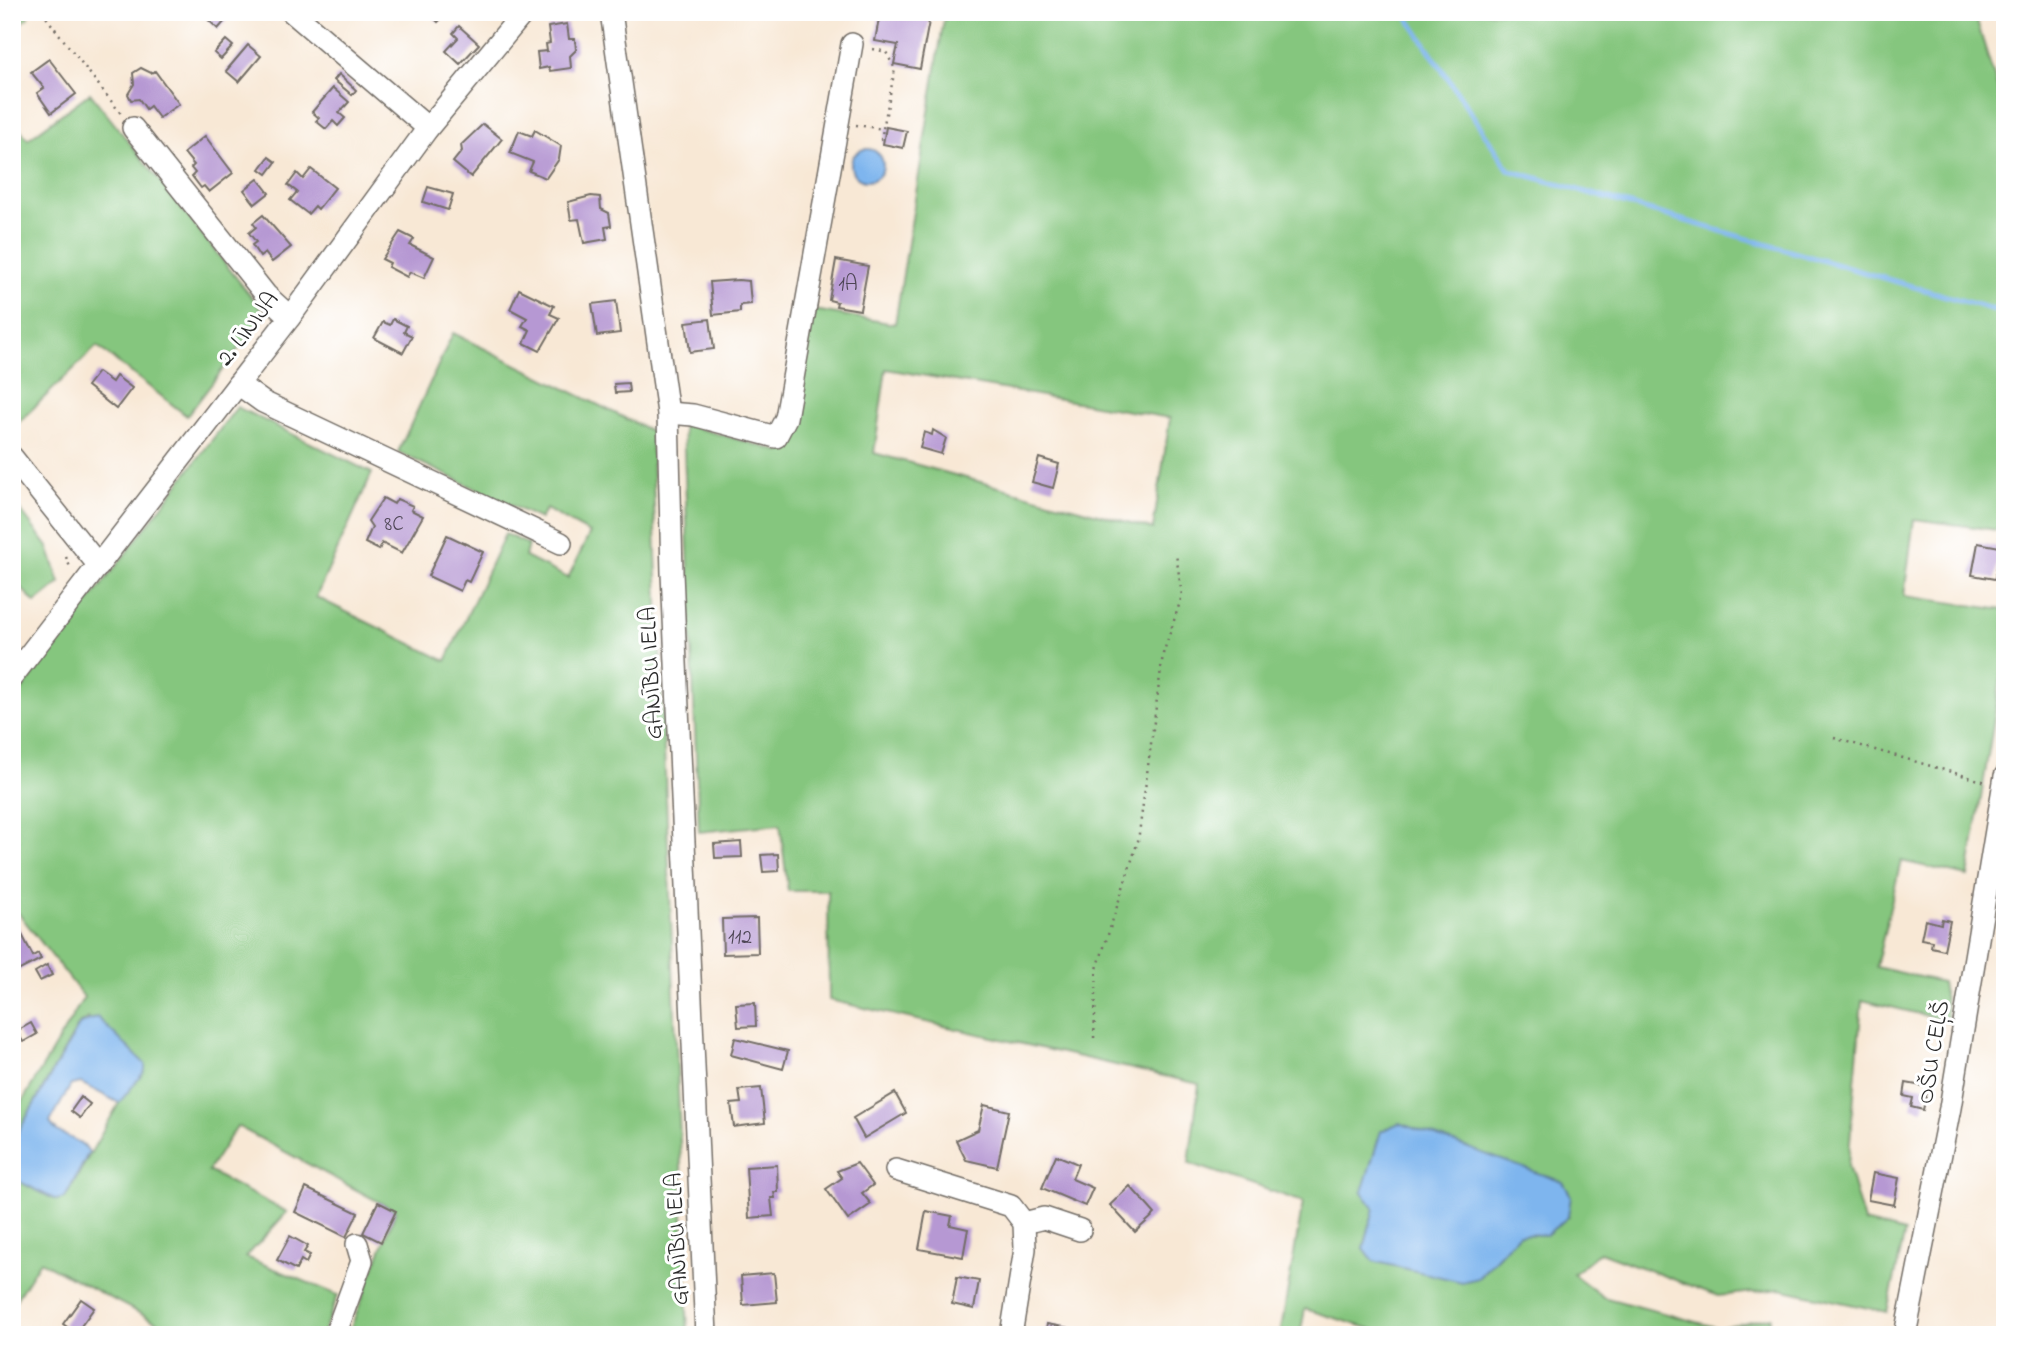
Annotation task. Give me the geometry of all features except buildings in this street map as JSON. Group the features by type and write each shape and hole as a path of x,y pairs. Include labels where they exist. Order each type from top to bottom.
{"street":[{"path":"292,12 428,128"},
{"name":"2. LĪNIJA","path":"12,677 290,317 428,128 524,12"},
{"name":"GANĪBU IELA","path":"611,12 668,413 673,587 706,1335"},
{"path":"668,413 693,415 776,437 786,418 852,44"},
{"path":"133,128 266,295 290,317"},
{"path":"238,384 263,402 561,543"},
{"path":"12,457 99,566"},
{"name":"OŠU CEĻŠ","path":"1905,1335 1999,839 2004,781"},
{"path":"896,1170 1011,1206 1024,1223 1025,1249 1011,1335"},
{"path":"1024,1223 1044,1218 1080,1230"},
{"path":"335,1335 362,1261 357,1244"}],"path":[{"path":"43,12 133,128"},
{"path":"852,44 886,52 895,69 881,140"},
{"path":"837,121 883,130"},
{"path":"1094,1038 1097,969 1138,841 1163,654 1182,596 1176,554"},
{"path":"1835,738 2004,781"}],"green space":[{"path":"12,12 27,12 29,17 12,30"},
{"path":"945,12 1974,12 2005,112 2005,531 1914,519 1904,596 2005,610 2005,653 1968,876 1901,861 1876,967 1942,982 1948,1021 1862,1000 1848,1166 1864,1222 1905,1232 1887,1312 1780,1289 1718,1296 1600,1252 1573,1274 1603,1297 1719,1328 1771,1317 1767,1335 1391,1335 1305,1309 1300,1335 1280,1335 1303,1202 1189,1163 1199,1084 829,1000 828,891 788,891 780,824 699,832 683,424 782,452 814,310 895,324","holes":["886,369 1170,418 1153,529 874,453","1374,1208 1568,1217 1546,1235 1519,1234 1478,1278 1364,1249"]},
{"path":"90,93 265,314 187,416 97,346 12,429 12,119 28,139"},
{"path":"453,333 651,431 688,1335 348,1335 396,1211 237,1126 208,1171 287,1212 246,1257 338,1295 322,1335 162,1335 166,1327 40,1261 12,1306 12,1178 56,1200 65,1198 119,1103 144,1071 88,1018 79,1024 12,1143 12,1119 84,997 12,905 12,703 237,407 372,473 316,597 446,661 505,534 528,544 525,557 568,578 590,533 546,509 540,519 398,452"},
{"path":"12,499 48,547 60,583 35,603 12,578"}],"water":[{"path":"867,149 878,154 883,165 878,176 867,181 856,176 851,165 856,154"},
{"path":"97,1017 145,1064 145,1071 119,1103 81,1083 71,1085 50,1122 58,1131 81,1143 89,1152 65,1198 56,1200 12,1178 12,1143 80,1024"},
{"path":"1399,1123 1563,1182 1571,1196 1568,1217 1546,1235 1519,1234 1478,1278 1462,1282 1373,1261 1364,1249 1374,1208 1362,1192 1381,1131"}],"waterway":[{"path":"1404,12 1509,170 2005,313"}]}
